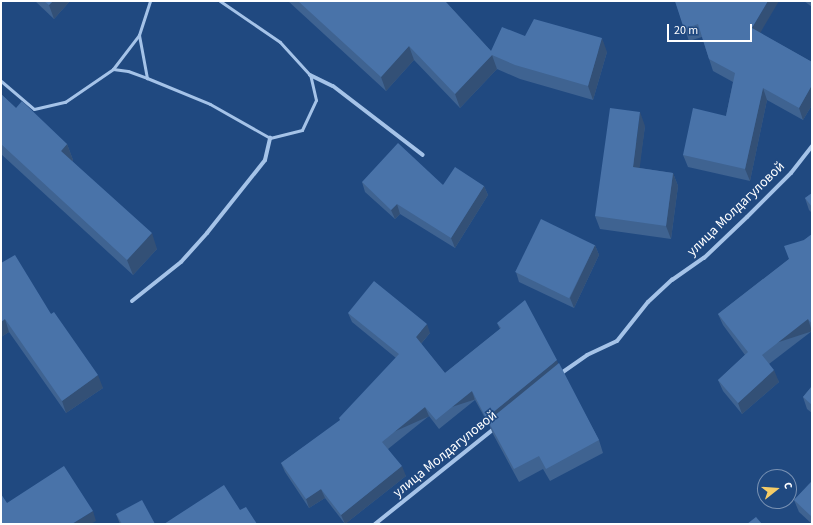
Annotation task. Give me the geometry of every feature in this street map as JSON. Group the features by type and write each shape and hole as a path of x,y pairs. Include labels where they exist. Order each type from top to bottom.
{"street":[{"path":"310,75 333,86 422,155"},
{"path":"132,301 181,262 207,233 265,160 270,138"},
{"name":"улица Молдагуловой","path":"557,376 586,355 617,341 648,302 672,280 704,258 791,173 812,146"},
{"name":"улица Молдагуловой","path":"375,524 504,420"}],"lane":[{"path":"1,81 34,109 65,102 113,69 139,35 150,1"},
{"path":"113,69 128,70 210,104 270,138 302,130 316,100 310,75 280,42 220,1"},
{"path":"139,35 147,78"}],"building":[{"path":"44,1 53,1 49,5"},
{"path":"298,1 445,1 491,51 502,27 525,36 534,19 602,38 588,86 515,65 492,55 455,94 409,46 381,77"},
{"path":"675,1 768,1 752,28 812,62 812,85 799,108 763,88 745,169 683,155 693,108 726,116 735,73 709,59 698,24 684,29"},
{"path":"1,94 16,108 22,101 67,144 61,151 152,233 127,260 1,144"},
{"path":"610,108 640,112 633,167 673,173 666,226 595,216"},
{"path":"398,143 443,185 455,167 484,186 451,238 397,204 391,210 362,182"},
{"path":"812,193 812,207 805,198"},
{"path":"541,219 595,245 569,298 515,272"},
{"path":"812,234 812,324 808,319 762,355 774,370 738,403 718,380 748,352 718,314 789,259 784,246 804,240"},
{"path":"15,255 51,314 54,312 98,375 62,401 5,319 1,322 1,263"},
{"path":"374,281 427,324 416,337 445,373 501,328 497,323 525,300 557,360 486,418 472,391 436,420 425,407 382,442 402,466 341,515 321,489 306,499 281,463 340,420 339,418 399,354 348,313"},
{"path":"559,363 599,440 546,469 539,456 514,469 488,421"},
{"path":"812,386 812,405 803,397"},
{"path":"64,466 93,511 72,524 1,524 1,494 7,503"},
{"path":"812,481 812,517 797,503 797,497"},
{"path":"224,485 240,510 246,507 257,524 164,524"},
{"path":"142,500 155,524 122,524 116,514"},
{"path":"756,517 762,524 747,524"}]}
